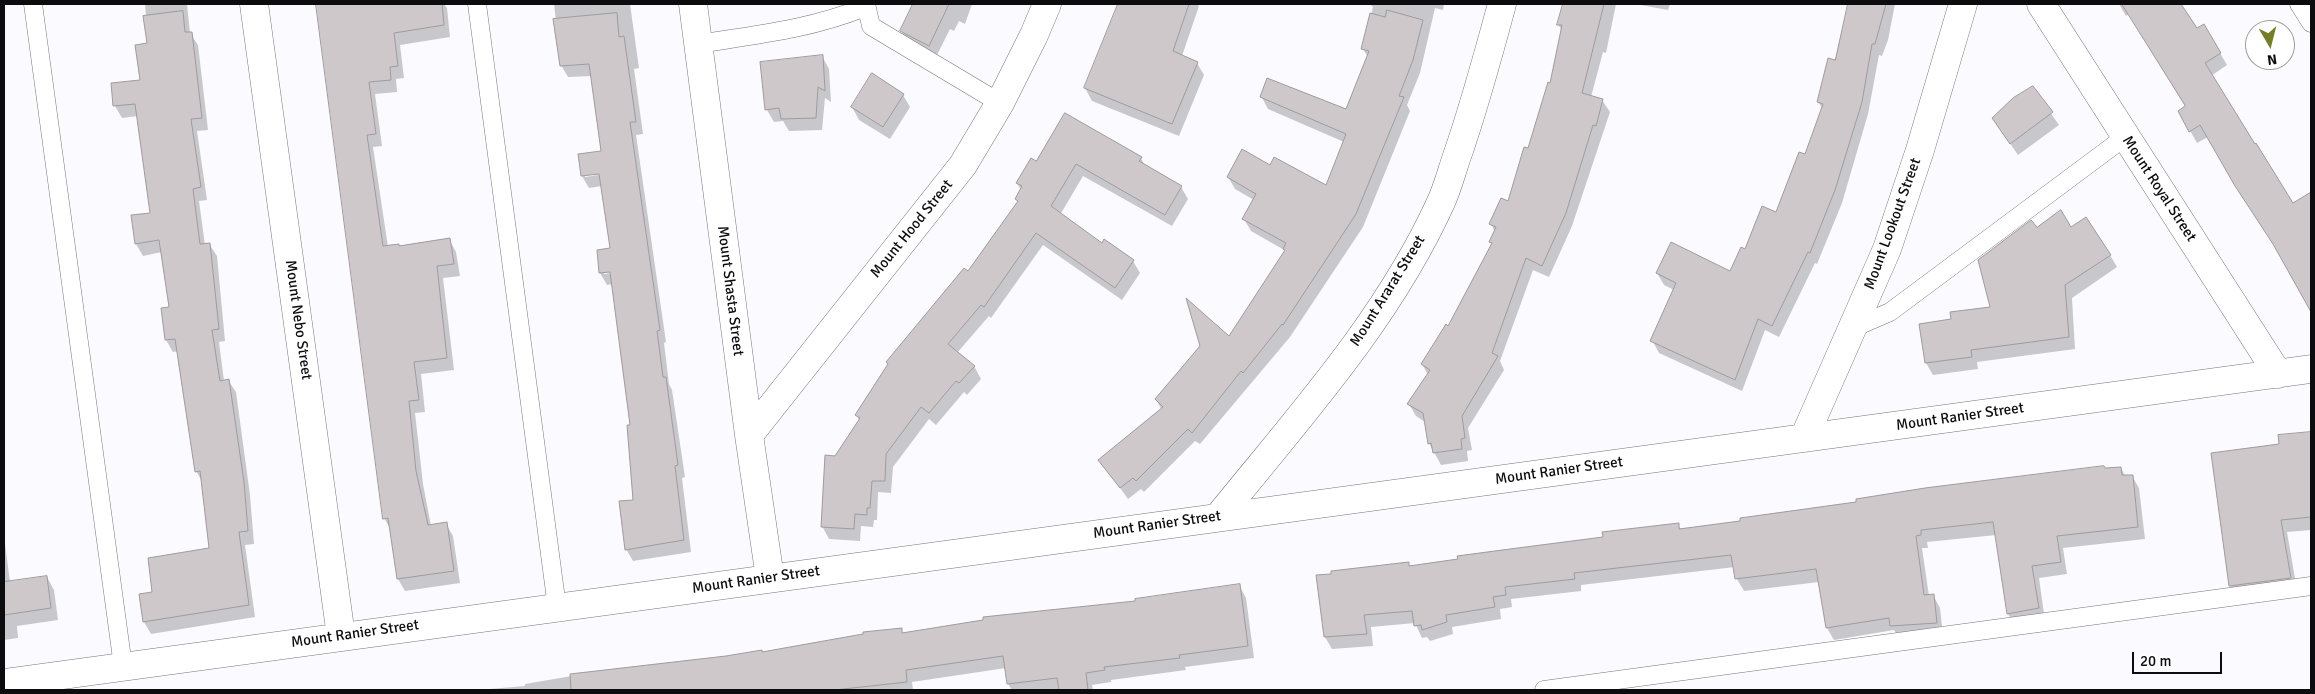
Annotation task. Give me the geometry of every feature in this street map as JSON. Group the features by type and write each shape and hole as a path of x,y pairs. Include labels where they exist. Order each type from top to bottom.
{"street":[{"name":"Mount Nebo Street","path":"254,4 341,636"},
{"name":"Mount Shasta Street","path":"692,4 748,435 770,578"},
{"name":"Mount Hood Street","path":"748,435 963,165 1000,103 1034,35 1046,4"},
{"name":"Mount Ararat Street","path":"1219,516 1335,371 1374,318 1410,261 1444,192 1476,103 1502,4"},
{"name":"Mount Lookout Street","path":"1804,438 1854,328 1893,231 1920,150 1964,4"},
{"name":"Mount Royal Street","path":"2041,4 2278,374"},
{"name":"Mount Ranier Street","path":"4,683 1219,516 2311,370"}],"lane":[{"path":"33,4 123,666"},
{"path":"477,4 557,608"},
{"path":"2299,4 2311,23"},
{"path":"698,44 804,27 842,16 865,5 870,26 1000,103"},
{"path":"1854,328 1890,312 2125,137"},
{"path":"1544,690 2311,586"}],"building":[{"path":"316,4 442,4 444,25 394,33 398,66 390,67 391,80 369,82 376,134 367,135 383,246 399,244 399,246 450,238 454,264 437,266 447,358 414,362 419,400 409,401 416,471 428,525 447,522 454,571 397,579 388,518 383,519"},
{"path":"913,4 949,4 929,46 900,31"},
{"path":"1118,4 1189,4 1173,51 1198,62 1172,124 1084,88"},
{"path":"1563,4 1604,4 1582,93 1603,99 1596,126 1593,125 1566,213 1542,266 1526,258 1492,353 1498,356 1462,416 1465,438 1461,439 1462,449 1433,453 1431,443 1428,444 1423,413 1407,404 1430,370 1421,364 1446,324 1448,326 1492,243 1489,242 1496,227 1489,224 1501,198 1508,201 1524,147 1528,148 1548,82 1550,83 1562,25 1557,25"},
{"path":"1848,4 1886,4 1875,44 1872,44 1862,102 1835,190 1810,253 1808,252 1772,326 1758,319 1735,380 1650,341 1676,283 1656,273 1671,242 1730,271 1741,247 1745,249 1762,206 1776,212 1799,152 1805,154 1823,104 1817,102 1828,58 1835,60"},
{"path":"2122,4 2181,4 2197,28 2204,24 2221,53 2205,63 2255,144 2293,203 2311,192 2311,312 2273,244 2235,186 2200,125 2189,132 2178,111 2185,106"},
{"path":"1387,10 1423,20 1413,60 1399,96 1404,97 1356,214 1283,325 1243,373 1241,371 1192,433 1188,429 1136,481 1133,478 1120,488 1098,460 1163,407 1155,399 1200,346 1186,298 1229,336 1285,250 1283,249 1286,243 1242,219 1256,194 1227,177 1242,149 1270,165 1274,157 1326,185 1346,134 1260,97 1267,78 1346,109 1369,51 1361,49 1370,13 1385,17"},
{"path":"183,11 185,32 192,32 202,118 191,119 201,187 193,189 200,244 210,243 219,329 212,330 220,381 229,379 244,482 248,531 239,532 249,605 143,622 139,594 152,592 148,558 209,548 200,471 195,472 175,339 165,340 161,308 169,307 159,240 135,244 131,215 150,213 135,104 113,106 111,83 140,80 135,45 147,43 143,16"},
{"path":"617,13 619,37 624,36 636,122 630,122 660,330 657,331 663,377 666,377 678,465 675,466 684,540 625,550 619,501 633,500 627,425 630,425 610,272 599,273 597,250 610,248 599,174 581,176 578,154 601,151 589,64 560,66 553,19"},
{"path":"823,55 825,91 818,87 816,118 781,119 779,108 765,110 760,62"},
{"path":"872,73 904,94 883,127 851,107"},
{"path":"2033,86 2053,112 2010,144 1992,118 2013,98"},
{"path":"1065,113 1142,157 1139,161 1182,186 1165,215 1076,164 1051,206 1102,243 1104,239 1134,260 1115,288 1036,233 984,307 981,305 948,344 975,366 959,383 956,381 929,413 921,407 886,454 885,481 872,481 870,508 867,508 867,515 855,514 854,529 821,527 825,455 835,456 860,418 855,415 888,364 886,362 964,268 968,271 1018,201 1015,199 1022,186 1016,183 1031,158 1036,161"},
{"path":"2061,210 2071,227 2086,217 2111,255 2065,285 2069,337 1971,350 1972,357 1925,363 1919,324 1951,319 1950,312 1990,307 1978,260 2031,220 2037,227"},
{"path":"2311,432 2311,517 2281,520 2291,578 2229,586 2211,453 2279,444 2278,435"},
{"path":"2104,466 2105,468 2121,467 2122,475 2133,475 2138,527 2057,536 2061,562 2032,566 2039,608 2007,614 1993,522 1921,530 1921,535 1916,536 1924,595 1934,594 1937,623 1890,626 1889,618 1826,628 1816,569 1735,579 1731,555 1574,573 1575,579 1505,587 1506,595 1493,597 1495,607 1446,615 1447,622 1422,630 1421,625 1414,626 1412,611 1364,615 1367,634 1324,637 1316,575 1331,574 1331,571 1409,562 1409,566 1458,559 1457,556 1603,537 1602,532 1679,523 1679,529 1740,521 1740,518 1856,502 1856,499 1925,488"},
{"path":"47,576 51,608 4,615 4,582"},
{"path":"1240,584 1248,646 1179,655 1180,658 1104,667 1105,670 1086,673 1088,690 1059,690 1057,678 1007,684 1003,656 906,670 907,682 834,690 571,690 570,674 762,650 762,652 863,634 863,632 902,628 902,633 983,620 983,617 1135,601 1135,599"}]}
